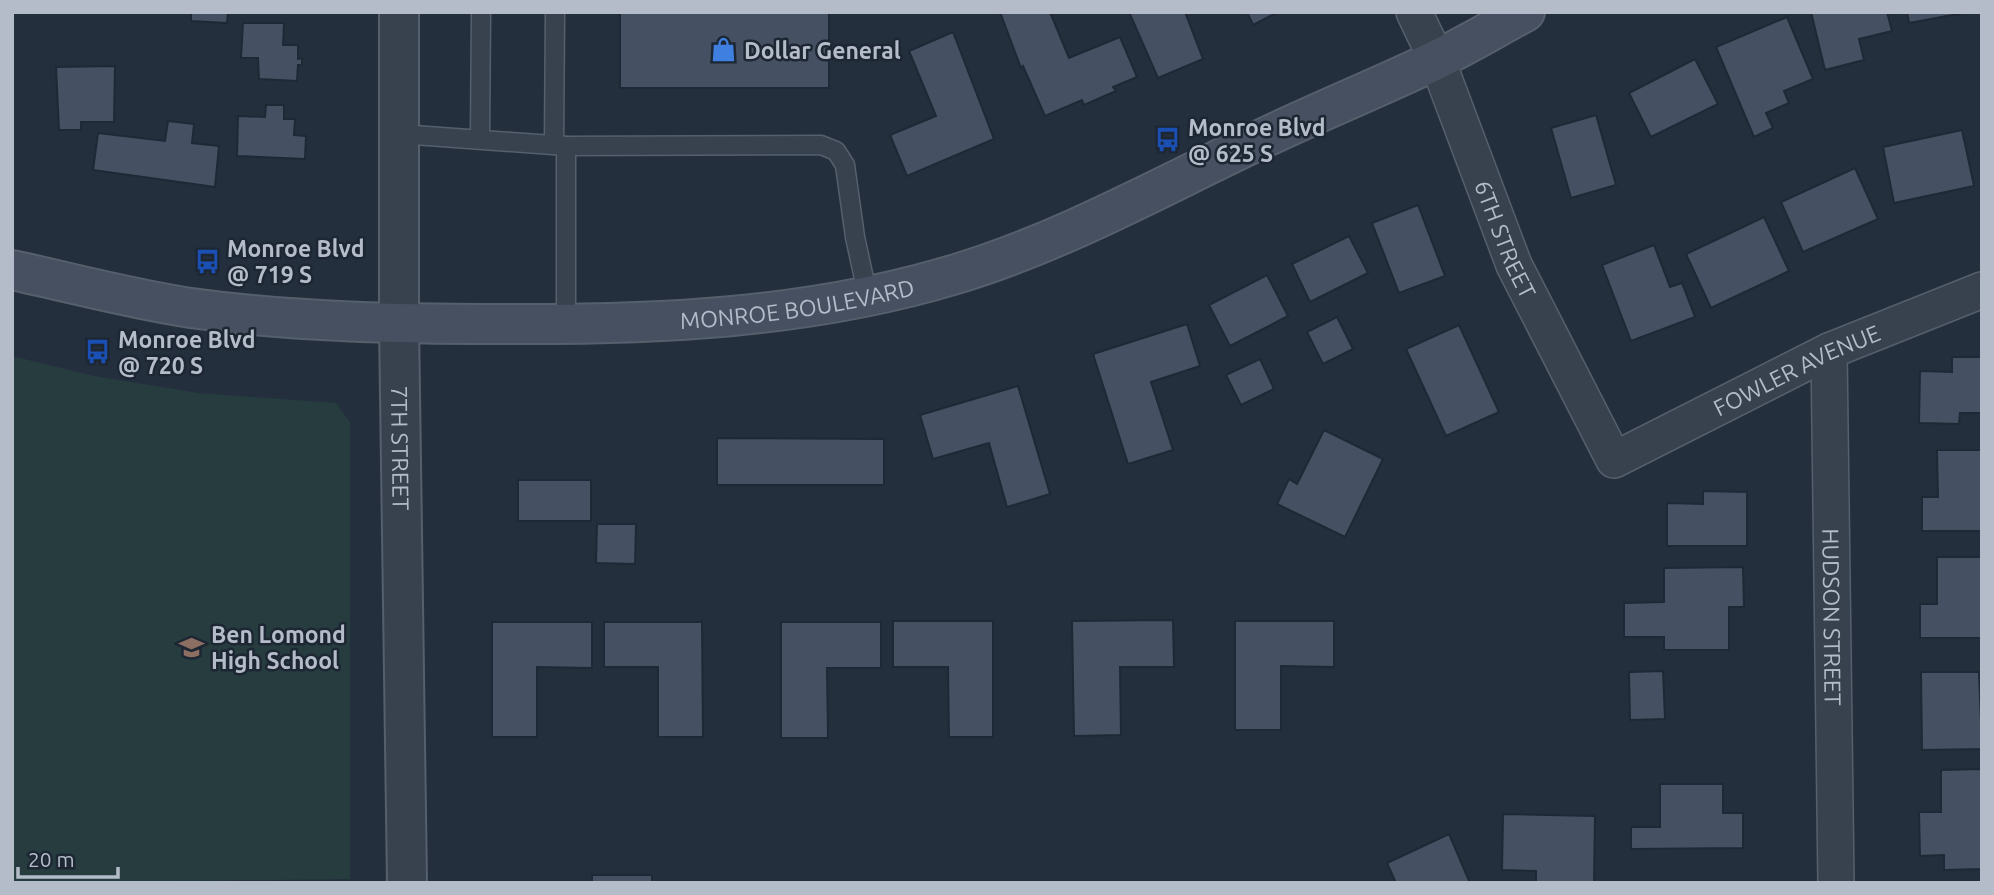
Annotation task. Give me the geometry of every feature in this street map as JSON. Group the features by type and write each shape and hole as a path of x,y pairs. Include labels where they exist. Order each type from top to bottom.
{"main road":[{"name":"MONROE BOULEVARD","path":"12,270 128,297 191,307 277,318 399,324 566,325 735,317 868,296 959,273 1089,223 1268,135 1437,60 1525,12"}],"street":[{"name":"7TH STREET","path":"399,12 399,324 407,883"},
{"name":"6TH STREET","path":"1414,12 1437,60 1514,265 1614,460"},
{"name":"FOWLER AVENUE","path":"1614,460 1829,351 1982,290"},
{"name":"HUDSON STREET","path":"1829,351 1836,883"}],"lane":[{"path":"480,137 481,12"},
{"path":"555,12 566,325"},
{"path":"400,134 480,137 560,145 821,145 835,151 845,165 855,237 868,296"}],"green space":[{"name":"Ben Lomond High School","path":"12,356 94,376 198,393 336,403 350,422 350,879 12,883"}],"building":[{"path":"191,12 228,12 227,23 191,21"},
{"name":"Dollar General","path":"620,12 829,12 829,88 620,88"},
{"path":"1000,12 1050,12 1069,58 1120,37 1137,77 1113,87 1116,91 1084,105 1082,100 1045,116 1023,66 1021,68"},
{"path":"1129,12 1185,12 1203,59 1158,78"},
{"path":"1247,12 1278,12 1253,25"},
{"path":"1811,12 1887,12 1892,31 1859,39 1864,60 1825,70"},
{"path":"1907,12 1969,12 1909,23"},
{"path":"1787,17 1813,79 1784,91 1789,103 1766,113 1773,128 1754,137 1716,47"},
{"path":"243,23 284,23 283,45 298,45 298,59 302,58 302,65 298,65 297,81 259,79 258,58 241,58"},
{"path":"953,32 994,139 907,176 890,135 936,116 909,51"},
{"path":"1695,59 1718,104 1651,137 1629,93"},
{"path":"115,66 114,122 81,122 81,130 59,130 56,67"},
{"path":"266,105 284,105 284,119 295,119 294,135 306,136 305,159 237,156 238,116 265,117"},
{"path":"1596,115 1616,185 1571,198 1551,128"},
{"path":"168,121 194,124 192,143 219,146 215,187 93,170 98,133 165,141"},
{"path":"1962,130 1974,186 1894,203 1883,147"},
{"path":"1855,168 1878,219 1803,252 1781,202"},
{"path":"1418,205 1445,276 1399,293 1372,223"},
{"path":"1764,217 1789,271 1711,308 1686,254"},
{"path":"1349,236 1368,273 1310,302 1292,264"},
{"path":"1654,245 1670,287 1682,283 1695,317 1631,341 1602,265"},
{"path":"1267,275 1288,316 1230,346 1209,305"},
{"path":"1337,317 1353,349 1323,364 1307,332"},
{"path":"1187,324 1200,366 1151,382 1173,450 1128,464 1093,354"},
{"path":"1459,325 1499,412 1446,436 1406,349"},
{"path":"1952,357 1982,357 1982,413 1960,413 1959,424 1919,423 1920,371 1952,372"},
{"path":"1260,359 1274,389 1241,405 1226,375"},
{"path":"1018,386 1050,494 1007,507 989,443 933,459 920,415"},
{"path":"1324,430 1383,459 1345,537 1277,504 1289,479 1297,484"},
{"path":"717,438 884,439 884,485 717,485"},
{"path":"1937,450 1982,450 1982,531 1922,531 1922,497 1938,497"},
{"path":"518,480 591,480 591,521 518,521"},
{"path":"1703,491 1747,492 1747,546 1667,546 1667,503 1703,504"},
{"path":"597,524 636,524 635,564 596,563"},
{"path":"1937,557 1982,557 1982,638 1920,638 1920,604 1937,604"},
{"path":"1743,567 1744,607 1729,607 1729,650 1664,650 1664,637 1624,637 1624,603 1664,602 1664,568"},
{"path":"1173,620 1174,667 1120,667 1121,735 1074,736 1072,621"},
{"path":"893,621 993,621 993,737 949,737 948,667 893,667"},
{"path":"1235,621 1334,621 1334,667 1281,666 1281,730 1235,730"},
{"path":"492,622 592,622 592,668 537,667 537,737 492,737"},
{"path":"604,622 702,622 703,737 658,737 658,667 604,667"},
{"path":"781,622 881,622 881,668 827,668 828,738 781,738"},
{"path":"1663,671 1665,719 1630,720 1629,672"},
{"path":"1921,672 1979,672 1982,749 1922,750"},
{"path":"1982,769 1982,869 1944,870 1944,855 1920,856 1919,812 1941,812 1941,770"},
{"path":"1660,784 1723,784 1723,813 1743,813 1743,848 1631,849 1631,827 1660,827"},
{"path":"1503,814 1595,816 1594,883 1536,883 1536,871 1502,870"},
{"path":"1449,834 1470,883 1396,883 1387,863"},
{"path":"592,875 652,875 652,883 592,883"}],"place":[{"name":"Dollar General","path":"724,50"},
{"name":"Monroe Blvd @ 625 S","path":"1168,140"},
{"name":"Monroe Blvd @ 719 S","path":"207,261"},
{"name":"Monroe Blvd @ 720 S","path":"98,352"},
{"name":"Ben Lomond High School","path":"191,647"}]}
